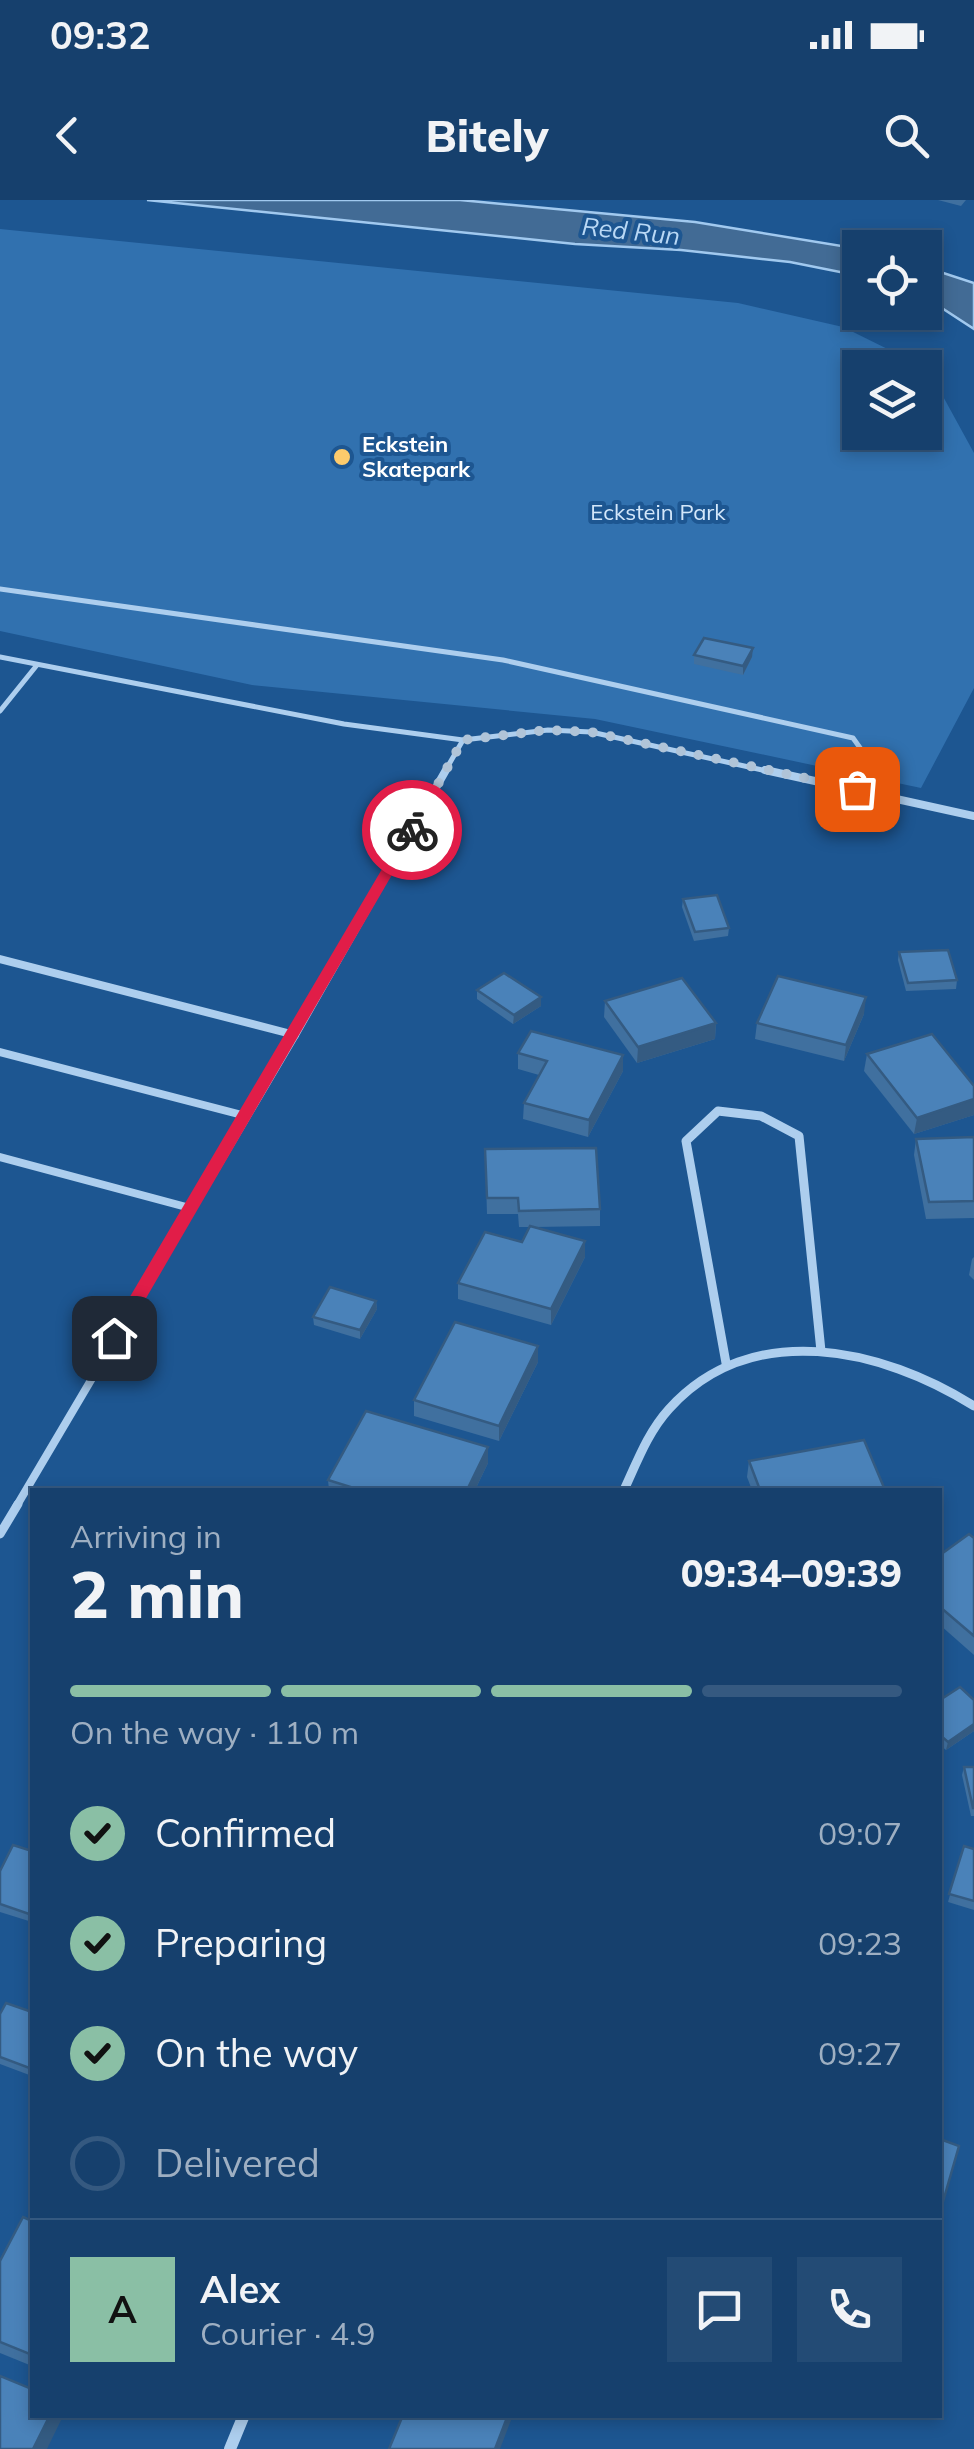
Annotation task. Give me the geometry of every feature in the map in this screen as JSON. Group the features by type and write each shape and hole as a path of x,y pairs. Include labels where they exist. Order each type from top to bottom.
{"street":[{"path":"726,1363 686,1141 718,1112 761,1116 800,1136 821,1350"},
{"path":"625,1488 648,1438 668,1410 726,1363 767,1354 852,1352 896,1364 942,1384 974,1406"},
{"path":"230,2449 243,2418"}],"lane":[{"path":"0,589 503,660 853,738 895,797"},
{"path":"0,657 344,724 463,740 548,730 591,732 974,816"},
{"path":"0,712 36,665"},
{"path":"0,1534 295,1036 463,740"},
{"path":"0,959 295,1036"},
{"path":"0,1052 246,1116"},
{"path":"0,1157 190,1208"}],"green space":[{"name":"Eckstein Park","path":"0,229 738,303 842,327 890,350 842,350 842,450 942,450 942,395 974,453 974,688 921,788 595,719 252,685 0,631"}],"water":[{"name":"Red Run","path":"147,200 460,200 695,222 842,246 842,272 790,262 681,250 575,244"},
{"path":"942,273 974,283 974,329 942,308"}],"building":[{"path":"704,638 753,648 743,666 694,655"},
{"path":"717,895 729,928 695,932 683,899"},
{"path":"948,950 957,980 908,983 899,952"},
{"path":"504,973 541,997 514,1015 477,990"},
{"path":"778,976 866,997 846,1045 757,1023"},
{"path":"682,978 716,1023 638,1047 605,1001"},
{"path":"531,1031 623,1055 589,1120 524,1103 547,1061 518,1053"},
{"path":"932,1034 974,1086 974,1099 917,1118 867,1054"},
{"path":"974,1137 974,1201 929,1202 916,1139"},
{"path":"596,1148 600,1209 519,1211 518,1198 487,1198 485,1149"},
{"path":"530,1226 585,1241 551,1309 458,1283 485,1232 522,1242"},
{"path":"330,1287 376,1301 360,1330 313,1317"},
{"path":"455,1322 538,1346 499,1426 414,1400"},
{"path":"366,1411 488,1447 468,1488 354,1488 328,1480"},
{"path":"864,1440 884,1488 759,1488 749,1461"},
{"path":"969,1534 974,1538 974,1636 942,1609 942,1554"},
{"path":"960,1687 974,1700 974,1724 948,1742 942,1737 942,1699"},
{"path":"964,1767 974,1767 974,1808 973,1808"},
{"path":"13,1845 30,1850 30,1914 0,1904 0,1871"},
{"path":"964,1846 974,1849 974,1901 949,1894"},
{"path":"6,2003 30,2011 30,2068 0,2057 0,2014"},
{"path":"942,2140 959,2146 942,2205"},
{"path":"23,2217 30,2220 30,2354 0,2342 0,2261"},
{"path":"0,2376 30,2388 30,2418 48,2418 33,2449 0,2449"},
{"path":"402,2418 507,2418 495,2449 389,2449"}],"way so far":[{"path":"412,830 463,740 548,730 591,732 857,789"}],"place":[{"name":"Eckstein Skatepark","path":"342,457"}],"route":[{"path":"114,1338 295,1036 412,830"}]}
